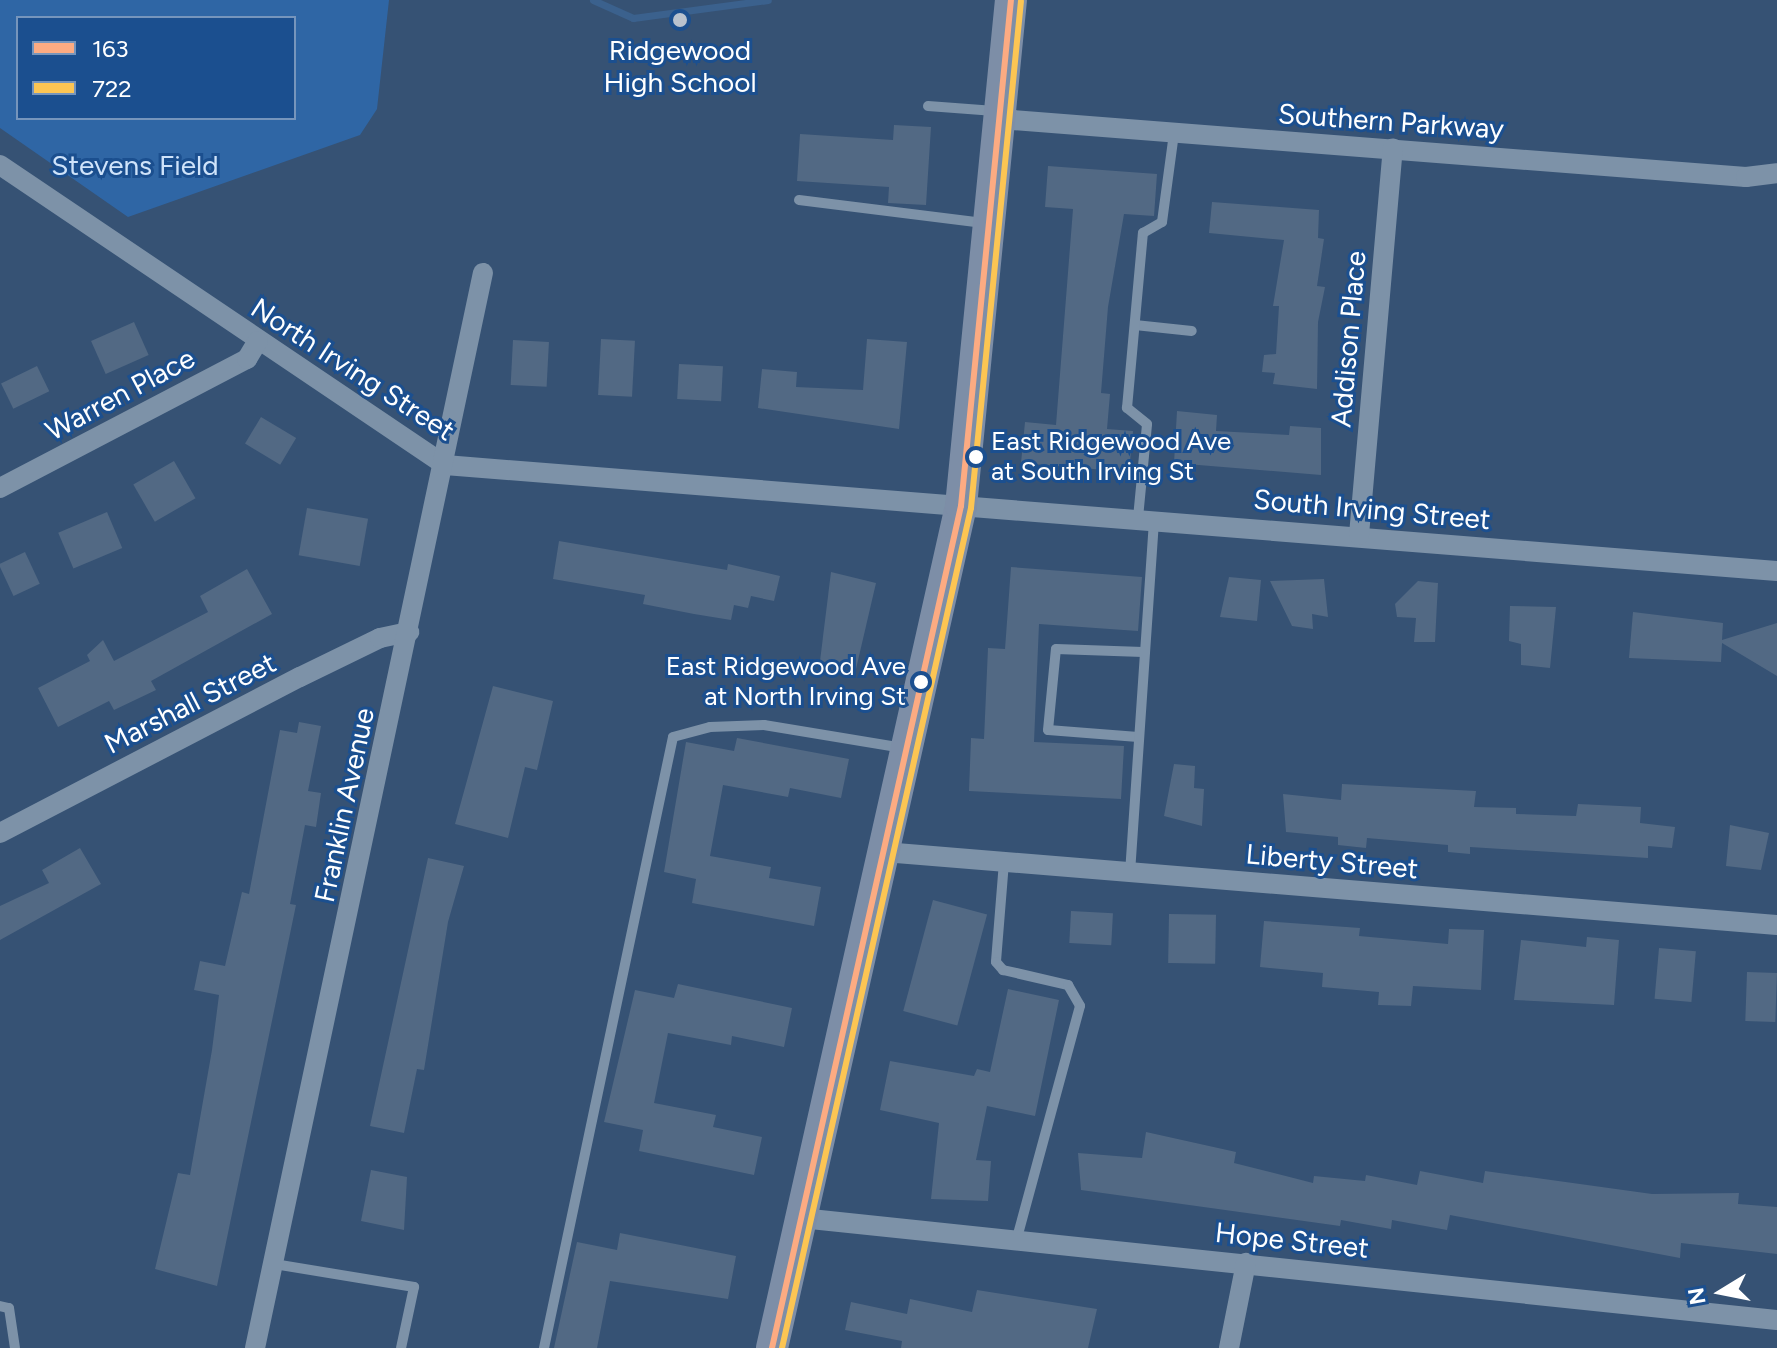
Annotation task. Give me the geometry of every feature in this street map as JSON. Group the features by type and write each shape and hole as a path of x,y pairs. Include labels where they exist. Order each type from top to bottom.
{"main road":[{"path":"772,1348 961,506 1011,0"}],"street":[{"name":"Southern Parkway","path":"1000,115 1174,133 1746,177 1777,173"},
{"name":"Addison Place","path":"1359,535 1393,148"},
{"name":"North Irving Street","path":"0,165 445,465 961,506"},
{"name":"Franklin Avenue","path":"255,1348 445,465 483,273"},
{"name":"Warren Place","path":"0,488 247,359 258,341"},
{"name":"South Irving Street","path":"961,506 1146,518 1777,571"},
{"name":"Marshall Street","path":"0,833 300,677 380,638 409,632"},
{"name":"Liberty Street","path":"884,852 1777,925"},
{"name":"Hope Street","path":"801,1218 1777,1320"},
{"path":"1229,1348 1246,1263"}],"lane":[{"path":"928,106 1000,115"},
{"path":"1130,873 1143,652 1147,424 1127,408 1143,233 1162,222 1174,133"},
{"path":"799,200 990,223"},
{"path":"1135,325 1192,331"},
{"path":"1138,737 1048,730 1056,649 1143,652"},
{"path":"544,1348 673,737 710,727 764,725 906,748"},
{"path":"1004,862 996,962 1003,970 1068,985 1080,1006 1016,1242"},
{"path":"274,1264 414,1287 401,1348"},
{"path":"0,1306 9,1308 15,1348"}],"green space":[{"name":"Stevens Field","path":"0,0 389,0 377,109 360,135 128,217 0,128"}],"building":[{"path":"894,125 931,127 926,205 888,203 889,187 797,181 800,134 893,140"},
{"path":"1048,166 1157,174 1154,216 1124,214 1108,307 1101,393 1110,394 1107,429 1133,431 1129,472 1021,463 1025,422 1056,425 1073,209 1045,207"},
{"path":"1212,202 1319,210 1318,238 1324,239 1317,286 1325,287 1318,322 1317,389 1273,384 1275,373 1262,372 1264,355 1276,354 1279,306 1273,306 1284,240 1209,233"},
{"path":"134,322 149,355 106,374 91,341"},
{"path":"601,339 635,341 632,397 598,395"},
{"path":"867,339 907,342 899,429 758,408 762,369 797,372 796,387 863,390"},
{"path":"513,340 549,342 547,387 511,385"},
{"path":"679,364 723,366 721,401 677,399"},
{"path":"37,366 49,391 13,409 1,384"},
{"path":"1177,411 1217,415 1216,431 1289,435 1290,426 1321,428 1321,475 1174,463"},
{"path":"261,417 296,438 280,465 245,444"},
{"path":"174,461 196,498 155,522 133,484"},
{"path":"307,508 368,519 360,566 299,555"},
{"path":"107,512 122,548 73,569 58,533"},
{"path":"559,541 727,570 728,564 780,576 774,601 751,596 748,608 734,605 731,620 643,604 645,595 553,579"},
{"path":"25,552 40,584 14,596 0,564"},
{"path":"1011,567 1142,577 1138,631 1039,624 1034,742 1124,746 1121,799 969,791 971,738 984,739 988,648 1005,649"},
{"path":"247,569 272,614 151,681 156,690 114,710 109,701 58,727 38,688 90,661 87,655 103,640 114,661 208,612 200,596"},
{"path":"831,572 876,583 856,669 820,661"},
{"path":"1229,577 1261,580 1257,621 1220,617"},
{"path":"1324,579 1328,617 1312,614 1313,629 1292,626 1270,581"},
{"path":"1418,581 1438,583 1435,642 1414,642 1416,618 1397,617 1395,604"},
{"path":"1510,606 1556,607 1550,668 1521,665 1521,644 1509,641"},
{"path":"1633,612 1723,623 1722,640 1777,623 1777,676 1722,643 1721,662 1629,658"},
{"path":"493,686 553,701 537,770 525,767 508,838 455,824"},
{"path":"299,722 321,726 308,791 321,793 316,827 305,825 290,904 296,905 217,1286 155,1269 178,1173 190,1175 212,1050 219,995 194,990 200,961 225,966 242,892 249,894 280,730 297,733"},
{"path":"737,738 849,759 841,798 790,788 788,797 723,785 710,856 771,867 769,878 821,887 814,926 692,903 696,879 664,872 686,742 734,751"},
{"path":"1174,764 1195,766 1194,788 1204,789 1202,826 1164,816"},
{"path":"1342,784 1476,791 1474,807 1516,808 1516,814 1576,816 1578,804 1641,807 1640,823 1675,827 1672,848 1648,846 1648,858 1470,847 1470,854 1448,852 1448,845 1367,838 1366,848 1338,845 1338,837 1286,832 1283,794 1341,800"},
{"path":"1730,825 1769,833 1761,870 1726,866"},
{"path":"80,848 101,884 0,940 0,906 49,883 42,870"},
{"path":"428,858 464,866 448,922 424,1070 417,1069 404,1133 370,1126"},
{"path":"933,900 987,914 957,1026 903,1011"},
{"path":"1071,911 1113,913 1111,945 1069,943"},
{"path":"1169,914 1216,915 1215,964 1168,963"},
{"path":"1264,921 1360,928 1359,936 1448,944 1449,929 1484,930 1481,990 1413,986 1411,1006 1378,1005 1379,992 1322,987 1323,973 1260,967"},
{"path":"1587,937 1619,940 1614,1005 1514,1000 1521,940 1586,947"},
{"path":"1659,948 1696,951 1691,1002 1655,999"},
{"path":"1747,972 1777,973 1775,1022 1745,1021"},
{"path":"678,984 792,1008 784,1047 732,1036 731,1045 668,1033 654,1103 716,1115 713,1127 762,1137 754,1175 639,1151 643,1130 604,1122 635,990 674,998"},
{"path":"1008,989 1059,1000 1035,1116 987,1106 976,1160 991,1161 988,1201 931,1199 939,1123 880,1110 890,1061 974,1076 977,1069 990,1072"},
{"path":"1146,1132 1236,1152 1234,1163 1313,1183 1314,1176 1365,1181 1366,1175 1417,1185 1420,1171 1483,1183 1485,1171 1652,1194 1739,1193 1738,1204 1777,1207 1777,1254 1681,1243 1680,1258 1450,1215 1447,1230 1392,1220 1391,1229 1341,1220 1340,1226 1081,1190 1078,1153 1142,1158"},
{"path":"371,1170 407,1177 404,1230 361,1221"},
{"path":"620,1233 736,1256 728,1299 610,1281 597,1348 554,1348 577,1242 617,1250"},
{"path":"977,1290 1097,1309 1088,1348 901,1348 902,1341 845,1330 851,1302 907,1314 910,1299 972,1312"}],"waterway":[{"path":"593,0 633,18 768,0"}],"transit line":[{"name":"163","path":"772,1348 961,506 1011,0"},
{"name":"722","path":"782,1348 971,508 1021,1"}],"place":[{"name":"Ridgewood High School","path":"680,20"},
{"name":"East Ridgewood Ave at South Irving St","path":"976,457"},
{"name":"East Ridgewood Ave at North Irving St","path":"921,682"}]}
